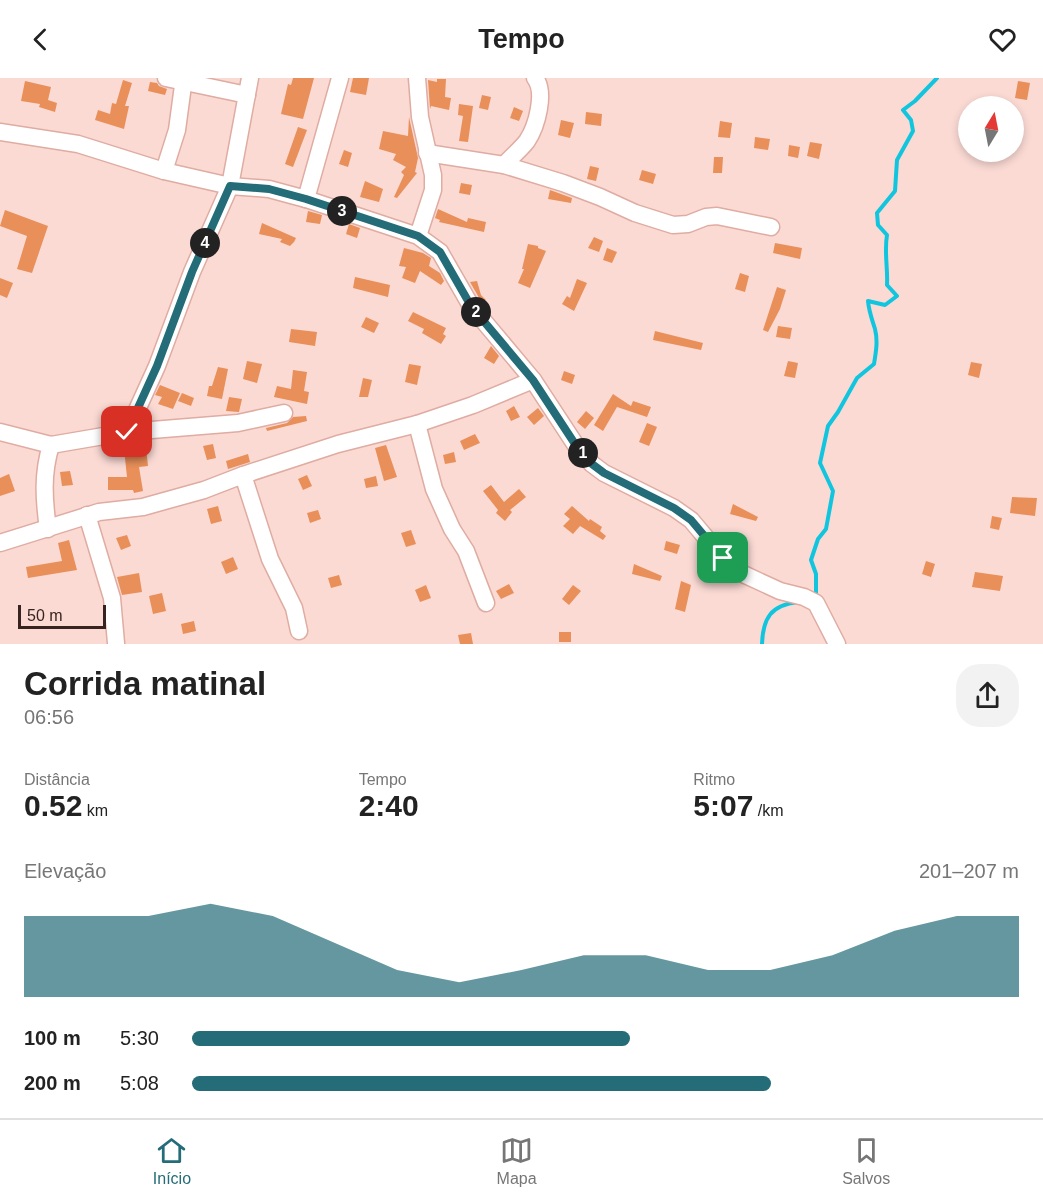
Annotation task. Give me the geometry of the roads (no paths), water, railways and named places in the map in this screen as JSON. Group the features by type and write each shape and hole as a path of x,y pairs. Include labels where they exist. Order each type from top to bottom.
{"street":[{"path":"166,78 247,95"},
{"path":"127,432 157,366 192,272 230,186 250,78"},
{"path":"306,199 340,78"},
{"path":"417,78 420,117 433,175 433,190 418,236"},
{"path":"504,165 527,140 536,118 540,84 535,78"},
{"path":"164,171 177,130 184,80"},
{"path":"0,132 78,144 164,171 230,186 269,189 418,236 440,252 471,306 533,380 575,444 592,464 604,473 674,508 691,520 723,558 741,573 780,591 804,597 816,603 837,644"},
{"path":"427,153 504,165 564,183 600,196 634,213 673,225 688,224 717,216 771,227"},
{"path":"0,543 87,515 120,508 143,507 204,490 338,444 417,424 473,405 533,380"},
{"path":"0,432 51,446 127,432 238,423 284,413"},
{"path":"417,424 434,489 452,529 466,551 486,603"},
{"path":"48,529 44,477 51,446"},
{"path":"243,475 270,559 294,608 299,631"},
{"path":"87,515 112,598 116,643"}],"waterway":[{"path":"812,597 816,593 816,574 811,560 818,539 826,529 833,491 820,463 828,426 857,378 874,364 876,338 868,301 885,305 897,296 887,285 887,235 878,225 877,213 895,191 897,160 913,131 911,120 903,110 937,78"},
{"path":"762,644 764,627 770,614 781,606 798,602"}]}
